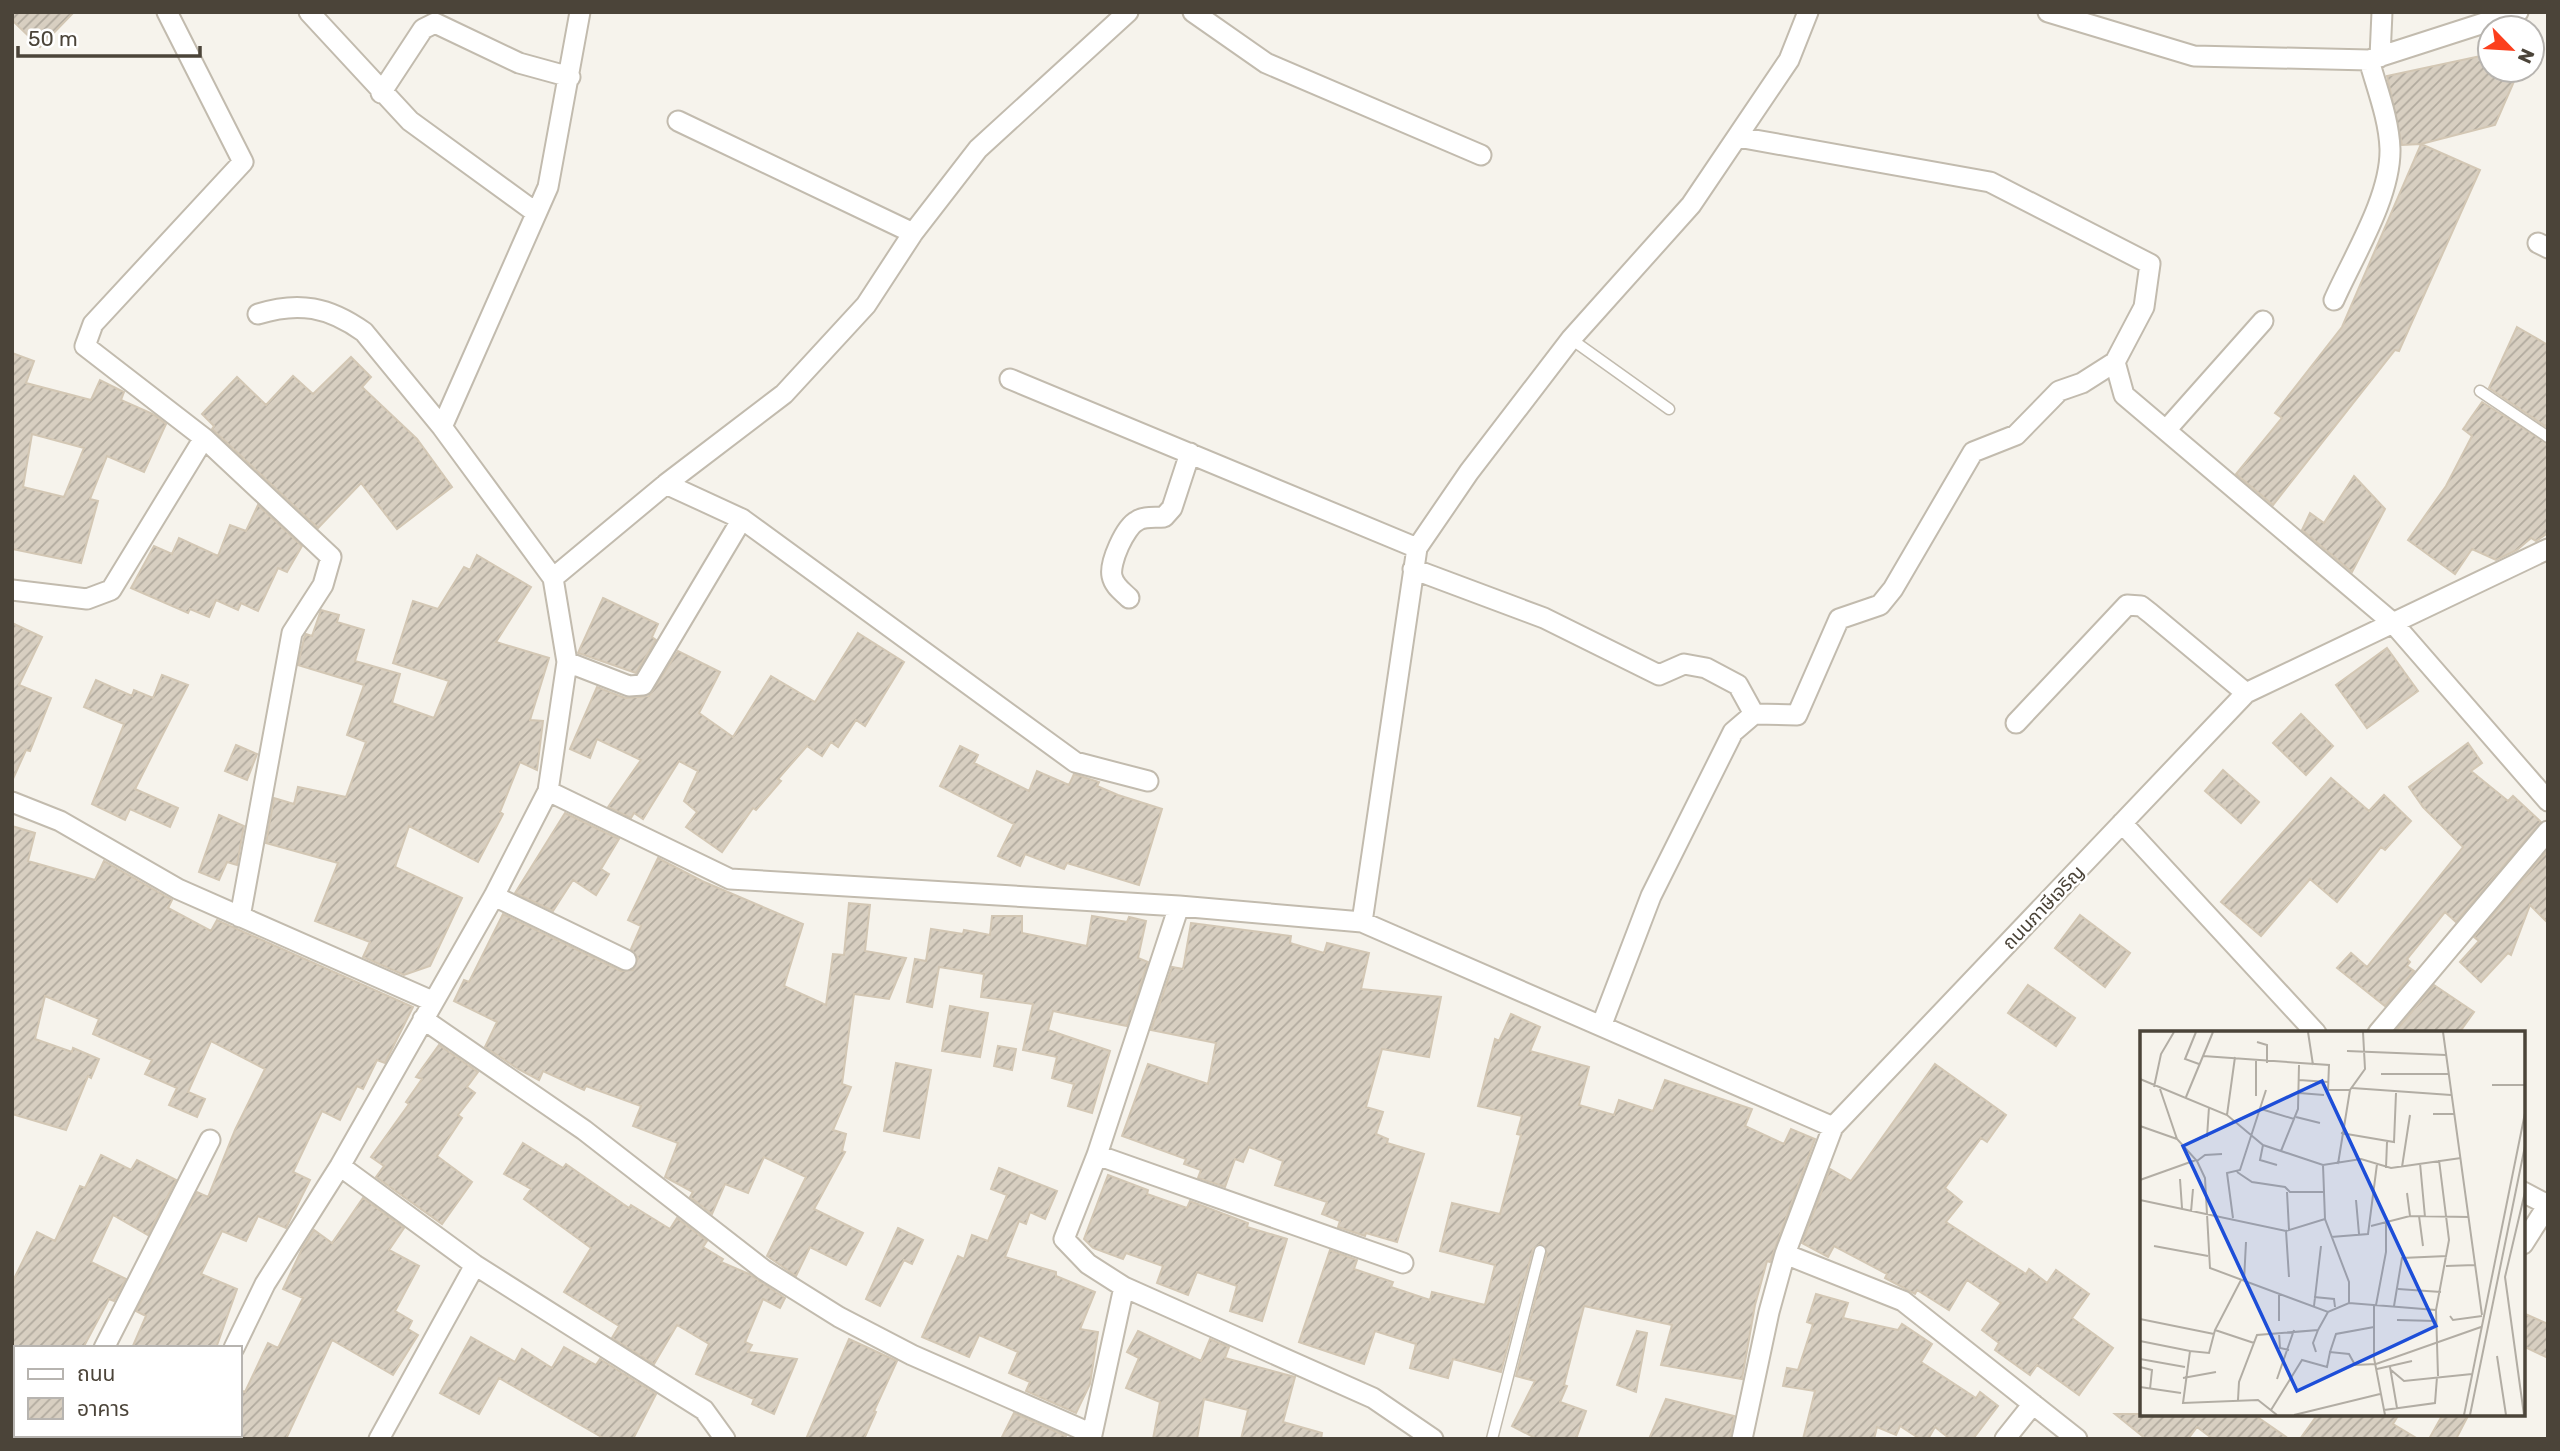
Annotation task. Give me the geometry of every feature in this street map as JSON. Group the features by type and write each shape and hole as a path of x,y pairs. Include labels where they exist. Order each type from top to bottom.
{"street":[{"path":"167,12 243,162 93,324 85,346 204,438 331,556 323,585 292,633 240,917"},
{"path":"309,12 381,93 410,121 535,212"},
{"path":"442,427 548,187 580,12"},
{"path":"553,578 666,484 784,394 866,305 913,233 978,149 1128,12"},
{"path":"1193,12 1266,63 1481,155"},
{"path":"1362,922 1417,548 1469,472 1571,338 1691,205 1790,60 1808,12"},
{"path":"2048,12 2194,56 2374,59 2518,12"},
{"path":"2334,300 2381,198 2390,151 2374,59 2382,12"},
{"path":"381,93 423,29 435,23 519,63 570,77"},
{"path":"678,121 913,233"},
{"path":"1602,1024 1651,896 1734,732 1754,714 1797,715 1839,619 1880,605 1893,589 1973,452 2017,435 2059,391 2082,383 2115,362 2144,307 2150,264 1990,182 1738,137"},
{"path":"235,1346 265,1284 340,1166 494,896 548,791 567,662 553,578 442,427 364,332 332,312 309,308 283,306 258,314"},
{"path":"2167,429 2263,321"},
{"path":"2115,362 2124,395 2393,623 2548,801"},
{"path":"1010,379 1417,548"},
{"path":"12,590 87,600 111,590 204,438"},
{"path":"1129,598 1112,578 1112,566 1133,523 1142,518 1164,517 1172,508 1190,453"},
{"path":"666,484 742,519 1075,762 1148,781"},
{"path":"567,662 629,686 643,685 742,519"},
{"name":"ถนนภาษีเจริญ","path":"1742,1439 1769,1312 1785,1254 1833,1127 2246,694 2548,549"},
{"path":"1413,569 1544,618 1659,675 1684,664 1706,668 1738,685 1754,714"},
{"path":"2016,723 2127,605 2141,606 2246,694"},
{"path":"548,791 730,879 1179,906 1362,922 1602,1024 1833,1127"},
{"path":"12,802 60,821 178,889 432,1001"},
{"path":"2122,823 2314,1031"},
{"path":"2380,1031 2548,831"},
{"path":"494,896 626,960"},
{"path":"1179,906 1097,1155 1064,1239 1088,1264 1124,1287 1373,1398 1433,1439"},
{"path":"423,1019 500,1069 584,1130 764,1270 839,1317 912,1354 1092,1436 1124,1287"},
{"path":"105,1346 210,1140"},
{"path":"1097,1155 1403,1263"},
{"path":"340,1166 475,1265 704,1410 725,1439"},
{"path":"2525,1193 2548,1205 2525,1241"},
{"path":"1785,1254 1903,1301 2077,1439"},
{"path":"379,1439 475,1265"},
{"path":"2005,1439 2033,1404"}],"lane":[{"path":"1571,338 1669,409"},
{"path":"2480,391 2548,437"},
{"path":"1492,1439 1540,1251"}],"building":[{"path":"12,12 74,12 40,47 12,20"},
{"path":"2476,57 2476,84 2513,84 2495,125 2421,144 2402,145 2387,76"},
{"path":"2421,144 2480,170 2399,351 2395,350 2273,505 2236,474 2282,418 2275,413 2342,327"},
{"path":"2517,327 2548,345 2548,428 2489,388"},
{"path":"12,353 34,361 26,383 91,400 100,380 124,392 121,400 153,414 166,424 144,472 107,456 90,499 98,501 81,563 12,549","holes":["32,434 84,448 64,497 23,487"]},
{"path":"351,357 371,377 362,387 417,439 452,487 397,529 361,483 318,528 212,429 214,426 202,414 237,377 266,405 293,376 313,394"},
{"path":"2482,402 2548,444 2548,533 2536,541 2531,538 2517,550 2496,560 2472,549 2455,574 2408,540 2446,486 2472,436 2463,429"},
{"path":"2354,476 2385,509 2352,572 2302,530 2310,513 2324,523"},
{"path":"258,505 302,546 287,572 278,568 258,611 241,603 238,610 216,600 209,617 190,609 188,613 131,588 154,546 172,554 179,538 218,556 230,525 246,531"},
{"path":"477,555 531,587 496,642 549,658 530,720 543,721 537,770 520,762 500,812 503,814 478,862 409,826 395,867 462,898 430,966 404,975 363,957 370,942 315,921 338,863 266,843 274,798 294,804 298,787 346,797 366,742 347,735 364,685 298,665 304,638 306,634 312,636 321,610 339,615 337,622 364,630 355,661 400,674 392,703 434,718 449,681 393,663 413,601 438,609 464,567 470,570"},
{"path":"603,598 658,624 652,637 656,640 636,673 578,653"},
{"path":"12,623 42,637 19,685 51,698 30,751 26,750 12,781"},
{"path":"858,633 904,662 865,726 856,720 838,747 831,742 822,756 807,746 778,779 781,781 756,810 753,808 722,852 686,827 697,812 684,801 698,771 679,761 643,819 634,813 631,818 608,807 641,760 597,739 590,758 570,749 597,687 625,698 649,696 678,651 720,672 699,713 733,737 771,676 815,702"},
{"path":"2387,648 2418,691 2367,728 2336,685"},
{"path":"162,675 188,685 135,789 178,808 170,827 130,809 125,820 92,804 124,724 84,707 96,680 132,696 134,690 153,698"},
{"path":"2301,714 2333,746 2306,775 2273,743"},
{"path":"2468,743 2482,763 2471,771 2508,801 2513,796 2541,822 2456,922 2445,912 2407,959 2410,962 2407,966 2414,971 2385,1006 2337,968 2351,953 2367,967 2463,847 2423,807 2409,787"},
{"path":"236,745 257,754 247,780 225,771"},
{"path":"960,746 978,755 974,763 1029,791 1037,771 1069,785 1074,774 1099,782 1097,786 1118,795 1162,809 1139,885 1067,863 1064,869 1025,854 1020,866 998,856 1014,824 940,786"},
{"path":"2223,770 2259,802 2241,823 2205,791"},
{"path":"2331,778 2369,811 2384,795 2411,821 2385,850 2381,847 2337,902 2310,879 2261,936 2221,902"},
{"path":"565,813 619,839 601,869 609,874 596,895 573,880 553,911 515,893"},
{"path":"219,815 244,826 237,865 227,862 219,880 199,872"},
{"path":"12,826 35,833 28,861 95,880 104,861 172,900 168,908 211,931 217,920 413,1007 385,1063 377,1060 363,1089 357,1086 340,1120 322,1111 293,1172 310,1180 286,1228 258,1216 246,1241 222,1231 201,1274 237,1289 217,1346 133,1346 146,1316 136,1311 197,1192 208,1197 235,1130 265,1069 211,1041 188,1092 205,1099 197,1117 169,1105 177,1088 145,1074 152,1060 93,1034 99,1019 45,996 35,1039 72,1052 73,1048 99,1059 91,1078 88,1076 66,1130 12,1114"},
{"path":"2548,850 2548,923 2530,905 2511,955 2508,953 2481,982 2460,962 2479,941 2474,937"},
{"path":"658,858 702,881 803,924 784,986 826,1005 833,954 844,955 849,903 870,905 865,951 906,958 889,999 854,994 842,1084 851,1087 833,1130 846,1134 842,1151 845,1152 814,1209 863,1233 846,1265 810,1247 796,1276 767,1256 806,1177 764,1157 748,1193 725,1184 712,1214 690,1197 693,1192 665,1177 678,1143 633,1126 641,1106 586,1086 584,1090 543,1071 539,1080 518,1069 485,1047 497,1022 454,1001 464,980 469,982 503,914 621,971 633,970 638,958 631,949 641,926 628,920"},
{"path":"2080,915 2130,953 2105,987 2055,948"},
{"path":"992,916 1022,916 1022,933 1087,946 1092,916 1127,922 1129,917 1146,921 1138,958 1148,962 1127,1026 1053,1011 1048,1030 1110,1051 1092,1113 1068,1106 1074,1084 1052,1078 1057,1057 1023,1050 1033,1004 981,997 984,974 939,967 932,1007 907,1002 915,959 926,961 931,929 963,934 964,930 990,935"},
{"path":"1191,923 1291,936 1290,943 1324,953 1327,943 1369,953 1361,989 1441,997 1429,1057 1382,1049 1366,1107 1383,1112 1376,1134 1388,1139 1387,1143 1424,1154 1397,1242 1338,1227 1340,1221 1322,1214 1327,1202 1275,1185 1283,1161 1249,1147 1243,1162 1235,1159 1225,1187 1198,1178 1201,1170 1184,1164 1186,1159 1122,1136 1148,1064 1208,1084 1216,1043 1151,1030 1172,967 1183,969"},
{"path":"2028,985 2075,1018 2056,1046 2008,1013"},
{"path":"2434,985 2474,1012 2460,1031 2396,1031"},
{"path":"950,1006 988,1013 980,1057 942,1051"},
{"path":"1511,1014 1540,1027 1530,1051 1589,1067 1579,1105 1614,1115 1619,1100 1653,1111 1665,1080 1752,1109 1745,1126 1784,1144 1791,1129 1815,1139 1770,1262 1767,1261 1755,1305 1742,1379 1661,1365 1672,1325 1584,1306 1564,1385 1567,1386 1560,1402 1586,1411 1576,1439 1537,1439 1512,1426 1535,1381 1516,1376 1547,1253 1541,1244 1533,1249 1501,1372 1453,1359 1448,1378 1410,1368 1416,1344 1375,1331 1364,1364 1299,1342 1330,1250 1357,1260 1354,1269 1393,1282 1391,1287 1430,1300 1432,1292 1485,1305 1495,1265 1440,1251 1452,1203 1500,1214 1521,1135 1517,1134 1522,1116 1478,1106 1495,1039 1499,1041"},
{"path":"439,1045 478,1072 467,1087 475,1093 458,1115 462,1118 437,1156 472,1182 442,1224 376,1177 384,1166 371,1157 409,1104 406,1102 422,1079 416,1077"},
{"path":"998,1046 1016,1049 1012,1070 994,1066"},
{"path":"896,1063 931,1070 919,1138 884,1131"},
{"path":"1935,1064 2006,1115 1987,1142 1981,1138 1945,1188 1962,1202 1946,1222 2026,1274 2029,1269 2047,1283 2056,1270 2089,1294 2072,1318 2113,1348 2079,1395 2037,1365 2030,1375 1995,1350 1999,1343 1982,1330 2001,1303 1967,1280 1949,1310 1917,1290 1915,1294 1885,1278 1887,1274 1834,1246 1828,1257 1802,1243 1830,1169 1851,1181"},
{"path":"523,1143 563,1168 566,1164 629,1208 631,1205 670,1229 677,1218 707,1241 703,1247 723,1259 721,1262 749,1274 785,1298 780,1308 763,1299 745,1342 752,1345 748,1352 797,1359 774,1414 752,1404 754,1399 696,1374 709,1344 677,1325 654,1364 612,1338 619,1326 564,1292 591,1248 524,1199 531,1189 504,1174"},
{"path":"101,1155 131,1170 137,1160 176,1180 148,1235 113,1215 91,1262 126,1279 114,1301 109,1299 84,1346 12,1348 12,1283 37,1232 55,1241 80,1186 85,1188"},
{"path":"999,1168 1057,1191 1045,1219 1030,1212 1026,1224 1019,1221 1005,1257 1056,1272 1056,1276 1095,1292 1080,1329 1098,1332 1090,1384 1076,1413 1026,1391 1030,1382 1009,1373 1018,1352 979,1335 969,1357 922,1337 958,1256 964,1259 972,1235 988,1241 1007,1195 991,1189"},
{"path":"1108,1175 1148,1190 1147,1194 1187,1208 1190,1201 1248,1223 1247,1227 1287,1239 1262,1321 1230,1311 1237,1286 1197,1272 1188,1295 1157,1283 1163,1266 1126,1253 1123,1259 1093,1248 1084,1239"},
{"path":"363,1198 404,1228 389,1250 419,1266 395,1311 412,1321 408,1329 418,1335 393,1375 332,1340 286,1439 240,1439 242,1391 245,1392 268,1343 278,1348 303,1298 283,1289 314,1230 332,1243"},
{"path":"898,1228 923,1240 912,1264 904,1260 880,1306 866,1299"},
{"path":"1816,1294 1848,1303 1843,1318 1898,1330 1902,1324 1932,1344 1921,1362 1976,1398 1980,1392 1998,1406 1973,1439 1950,1439 1935,1427 1928,1439 1920,1439 1900,1426 1896,1435 1877,1427 1874,1439 1803,1439 1815,1391 1783,1386 1787,1368 1798,1370 1813,1324 1807,1322"},
{"path":"2525,1314 2548,1324 2548,1358 2525,1347"},
{"path":"1138,1331 1201,1361 1210,1339 1229,1347 1225,1358 1295,1377 1283,1422 1322,1433 1321,1439 1241,1439 1248,1410 1204,1399 1197,1439 1153,1439 1160,1402 1126,1388 1139,1358 1127,1352"},
{"path":"1637,1331 1647,1333 1636,1392 1617,1385"},
{"path":"471,1337 515,1362 522,1349 552,1368 564,1347 596,1365 600,1359 656,1394 633,1439 605,1439 499,1378 479,1414 440,1393"},
{"path":"849,1339 897,1361 874,1411 876,1412 864,1439 806,1439"},
{"path":"1666,1399 1734,1416 1730,1439 1649,1439"},
{"path":"1014,1413 1066,1436 1064,1439 1001,1439"},
{"path":"2115,1414 2256,1416 2289,1439 2213,1439 2197,1427 2188,1439 2146,1439"},
{"path":"2317,1416 2398,1416 2393,1424 2418,1439 2300,1439"},
{"path":"2442,1416 2468,1416 2456,1439 2429,1439"}]}
